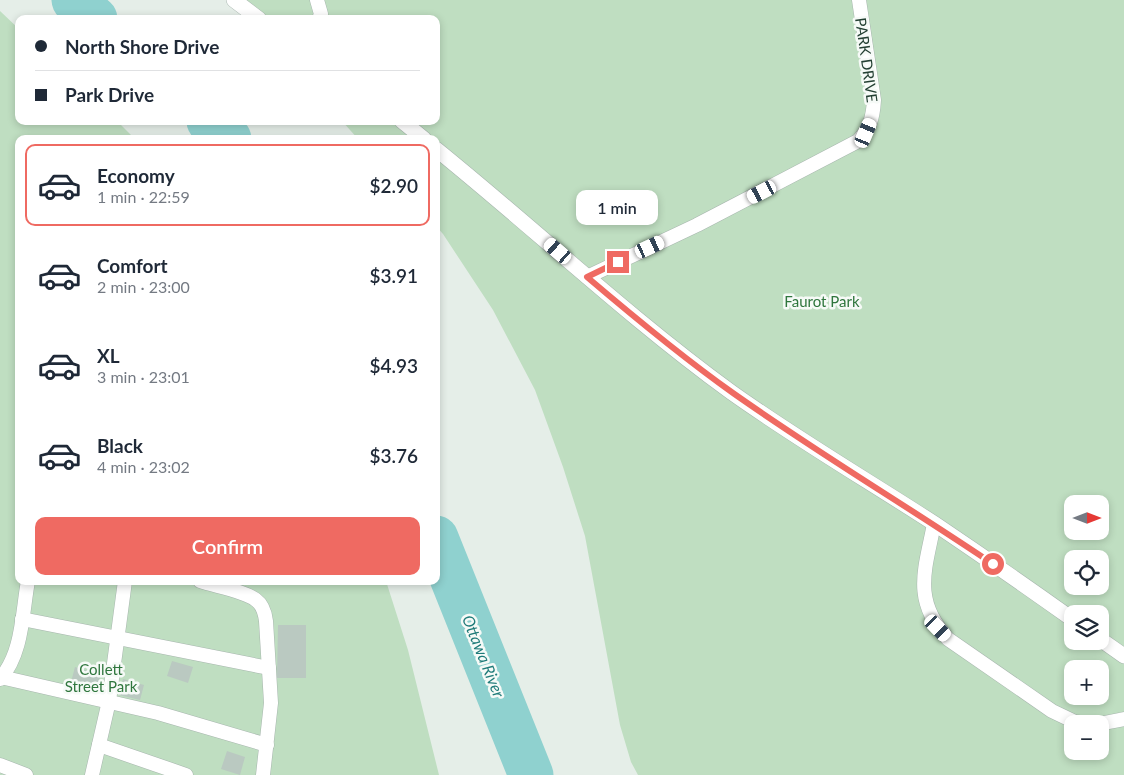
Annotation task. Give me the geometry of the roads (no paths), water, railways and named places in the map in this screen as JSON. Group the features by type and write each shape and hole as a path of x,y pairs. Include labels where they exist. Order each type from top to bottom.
{"street":[{"path":"234,0 254,15"},
{"path":"407,125 419,135"},
{"path":"440,152 664,341 732,393 856,476 934,524 1064,613"},
{"path":"1109,645 1124,656"}],"lane":[{"path":"317,0 320,15"},
{"name":"PARK DRIVE","path":"587,277 697,225 858,142 866,133 874,112 874,100 859,0"},
{"path":"934,524 923,578 924,598 938,628 948,638 1052,711 1064,717"},
{"path":"27,585 16,648 12,662 1,678 158,713 267,746"},
{"path":"92,775 109,701 119,638 125,585"},
{"path":"213,585 248,596 256,600 263,608 266,621 271,703 263,775"},
{"path":"22,619 269,668"},
{"path":"1109,722 1124,719"},
{"path":"99,746 186,775"},
{"path":"0,765 26,775"}],"waterway":[{"name":"Ottawa River","path":"74,0 91,15"},
{"name":"Ottawa River","path":"213,125 225,135"},
{"name":"Ottawa River","path":"440,548 531,775"}],"park label":[{"name":"Faurot Park","path":"822,301"},
{"name":"Collett Street Park","path":"101,678"}]}
